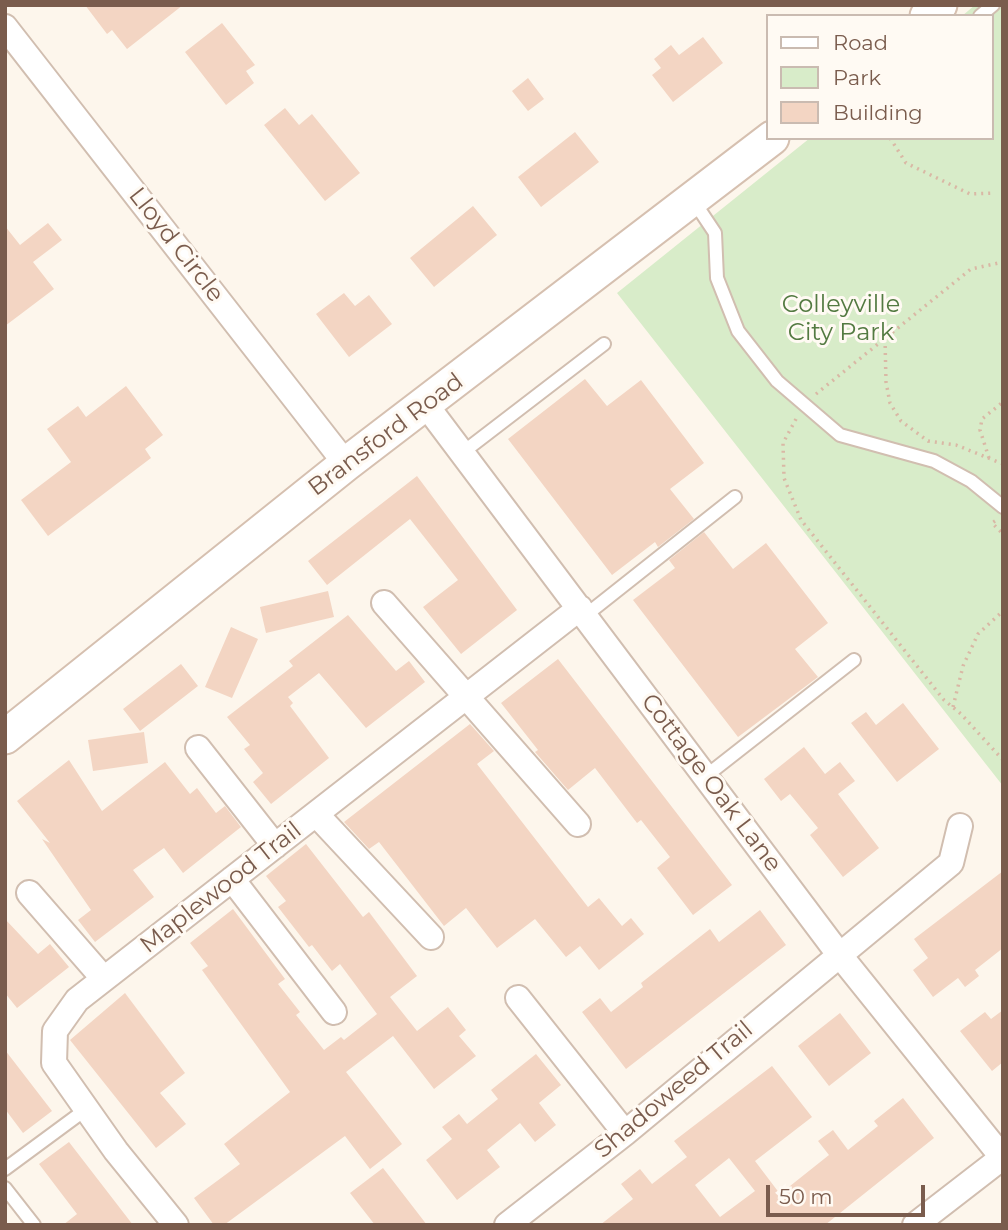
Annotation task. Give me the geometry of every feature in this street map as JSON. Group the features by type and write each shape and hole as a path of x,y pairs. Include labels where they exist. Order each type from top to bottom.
{"street":[{"name":"Lloyd Circle","path":"5,27 346,464"},
{"name":"Bransford Road","path":"5,737 346,464 769,140"},
{"name":"Cottage Oak Lane","path":"426,405 838,953 1003,1157"},
{"path":"384,603 578,824"},
{"name":"Maplewood Trail","path":"176,1225 85,1110 54,1063 52,1041 55,1031 77,1000 466,697 583,612"},
{"path":"198,748 275,846"},
{"path":"316,814 431,937"},
{"name":"Shadoweed Trail","path":"508,1225 625,1133 838,953 951,863 960,826"},
{"path":"232,880 334,1012"},
{"path":"29,893 104,979"},
{"path":"518,998 625,1133"},
{"path":"915,1225 1003,1157"}],"lane":[{"path":"693,199 715,233 717,278 738,331 777,381 840,435 934,461 971,481 1003,507"},
{"path":"462,453 604,344"},
{"path":"583,612 735,498"},
{"path":"706,776 854,660"},
{"path":"5,1169 85,1110"},
{"path":"5,1188 34,1225"}],"path":[{"path":"891,140 906,163 970,194 993,193"},
{"path":"1003,262 971,269 804,404 783,443 784,478 801,520 953,707 1003,760"},
{"path":"885,338 886,382 890,403 901,421 928,441 956,445 1003,464"},
{"path":"989,458 980,430 982,419 1003,402"},
{"path":"953,707 963,666 978,634 1003,611"}],"green space":[{"name":"Colleyville City Park","path":"975,5 1003,5 1003,786 617,293 808,140 994,140 994,14 964,14"}],"building":[{"path":"85,5 183,5 127,49 112,30 107,34"},
{"path":"222,23 255,65 246,71 254,83 226,105 185,52"},
{"path":"703,37 723,63 673,102 652,75 661,68 654,59 671,45 679,55"},
{"path":"528,78 544,99 528,111 512,91"},
{"path":"285,108 299,125 312,114 360,173 325,201 264,125"},
{"path":"575,132 599,162 541,207 518,177"},
{"path":"473,206 497,235 434,287 410,258"},
{"path":"48,223 62,240 33,262 54,289 5,326 5,226 20,245"},
{"path":"344,293 355,306 369,295 392,324 349,357 316,314"},
{"path":"585,379 607,406 641,380 704,463 670,489 694,519 658,547 655,542 612,575 508,439"},
{"path":"126,386 163,435 145,449 151,458 48,536 21,500 71,462 47,429 78,406 86,417"},
{"path":"417,476 517,610 461,654 423,607 458,580 410,519 327,585 308,561"},
{"path":"704,532 733,569 766,543 828,623 795,649 818,677 738,737 633,600 675,568 669,560"},
{"path":"328,591 334,617 266,633 260,607"},
{"path":"348,615 396,671 409,661 425,682 366,728 319,673 288,697 293,703 290,706 329,758 271,804 253,782 263,773 244,749 250,745 227,717 293,666 289,661"},
{"path":"231,627 258,639 232,698 205,687"},
{"path":"558,659 732,885 693,915 657,868 670,857 641,820 637,823 595,768 568,790 535,752 538,750 501,703"},
{"path":"181,664 198,686 140,731 123,709"},
{"path":"903,703 939,749 897,782 851,723 866,712 876,725"},
{"path":"470,724 494,751 477,764 588,907 599,898 622,926 631,918 644,934 599,970 580,946 566,957 535,919 497,948 466,908 444,926 379,842 369,849 344,822"},
{"path":"144,732 148,763 93,771 88,740"},
{"path":"804,747 825,774 840,762 855,781 838,794 879,848 843,877 810,835 818,828 790,794 781,801 764,779"},
{"path":"69,760 102,811 165,762 190,794 197,788 216,813 225,806 241,827 183,873 164,848 133,870 154,897 95,942 78,920 91,910 42,839 50,843 17,801"},
{"path":"306,844 363,917 369,912 417,976 390,997 417,1031 448,1007 466,1030 459,1036 476,1056 434,1089 393,1036 346,1072 402,1144 370,1169 345,1136 224,1225 214,1225 194,1198 240,1164 224,1144 290,1092 202,970 208,966 190,943 233,909 285,979 278,984 300,1012 296,1015 324,1050 341,1037 344,1040 377,1014 340,964 332,971 312,945 309,947 278,907 286,901 266,876"},
{"path":"1003,871 1003,948 975,970 979,976 965,987 958,978 933,997 913,970 928,958 914,939"},
{"path":"760,910 786,945 626,1069 582,1012 600,998 611,1012 643,987 641,983 710,929 719,942"},
{"path":"5,919 38,954 50,944 69,967 17,1008 5,993"},
{"path":"125,993 185,1073 160,1093 186,1124 156,1148 70,1040"},
{"path":"1003,1010 1003,1062 992,1071 960,1031 985,1012 991,1019"},
{"path":"840,1013 871,1053 829,1086 798,1046"},
{"path":"5,1050 52,1111 23,1133 5,1109"},
{"path":"536,1054 561,1085 539,1103 556,1125 535,1142 520,1123 487,1150 500,1167 457,1200 426,1160 452,1139 442,1127 459,1114 467,1124 498,1099 491,1090"},
{"path":"772,1066 812,1117 755,1161 780,1194 829,1155 818,1141 833,1130 848,1150 878,1126 874,1121 903,1098 934,1138 825,1225 600,1225 633,1199 621,1184 640,1169 652,1184 687,1157 674,1141","holes":["729,1158 755,1191 720,1217 695,1185"]},
{"path":"69,1142 133,1225 63,1225 77,1214 39,1164"},
{"path":"383,1168 427,1225 375,1225 350,1193"}]}
